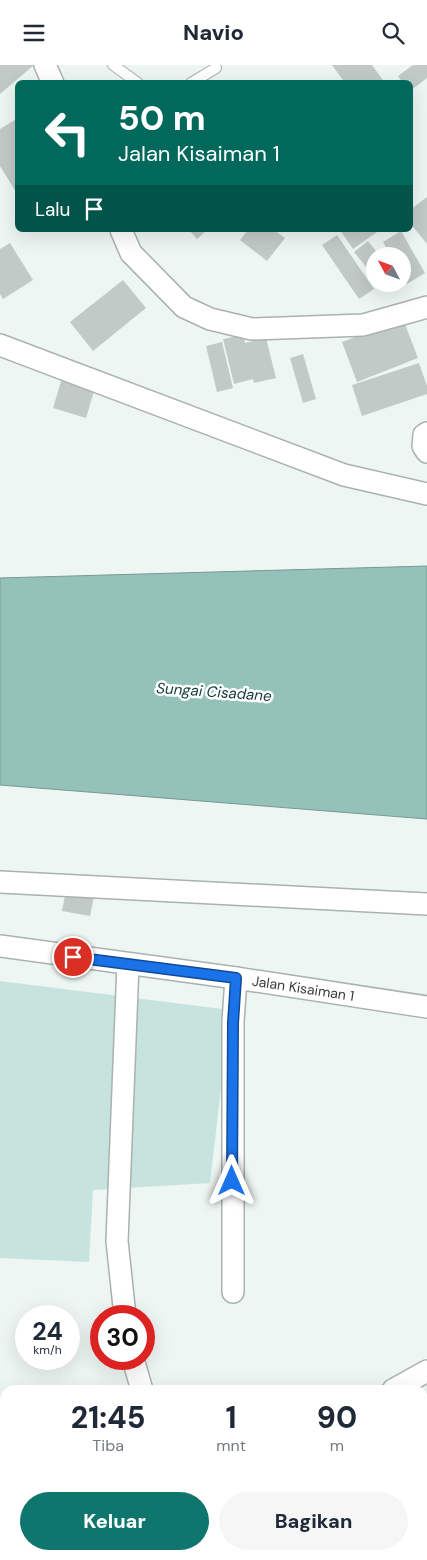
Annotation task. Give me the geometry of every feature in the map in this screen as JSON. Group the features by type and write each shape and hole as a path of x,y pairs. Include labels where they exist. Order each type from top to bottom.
{"street":[{"path":"46,65 53,80"},
{"path":"121,232 131,253 184,307 210,319 252,329 363,325 427,307"},
{"path":"0,345 344,475 427,494"},
{"path":"427,433 424,435 423,446 427,452"},
{"path":"0,882 427,904"},
{"name":"Jalan Kisaiman 1","path":"0,946 236,978 427,1007"},
{"path":"123,1305 117,1241 128,964"},
{"path":"233,1292 233,1032 236,978"},
{"path":"136,1370 141,1385"},
{"path":"402,1385 427,1371"}],"lane":[{"path":"113,65 134,80"},
{"path":"195,80 216,68"}],"shaded area":[{"path":"0,981 230,1010 210,1183 93,1190 89,1262 0,1258"}],"water":[{"name":"Sungai Cisadane","path":"427,566 427,819 0,785 0,578"}],"building":[{"path":"0,65 34,65 15,80 0,94"},
{"path":"332,65 372,65 383,80 343,80"},
{"path":"413,65 427,65 427,78 413,89 413,80 401,80 398,76"},
{"path":"15,120 15,190 0,166 0,129"},
{"path":"427,197 427,244 413,227 413,208"},
{"path":"191,232 205,232 197,239"},
{"path":"246,232 277,232 285,238 267,261 240,240"},
{"path":"341,232 377,232 353,249"},
{"path":"402,232 410,247 386,247 383,242"},
{"path":"337,235 366,277 366,293 368,293 359,299 322,245"},
{"path":"368,241 373,247 366,247 366,267 354,252"},
{"path":"10,243 33,280 3,299 0,294 0,249"},
{"path":"411,249 425,273 411,282"},
{"path":"123,280 146,308 93,351 70,322"},
{"path":"403,319 418,358 357,382 342,342"},
{"path":"243,335 245,343 266,338 276,378 254,383 253,379 234,384 223,339"},
{"path":"222,342 233,388 217,392 206,346"},
{"path":"303,354 316,399 303,403 290,358"},
{"path":"419,363 427,386 427,394 362,416 352,385"},
{"path":"62,378 95,388 86,418 53,408"},
{"path":"66,890 94,896 90,916 62,911"}],"route":[{"path":"73,957 236,978 233,1023 232,1181"}]}
